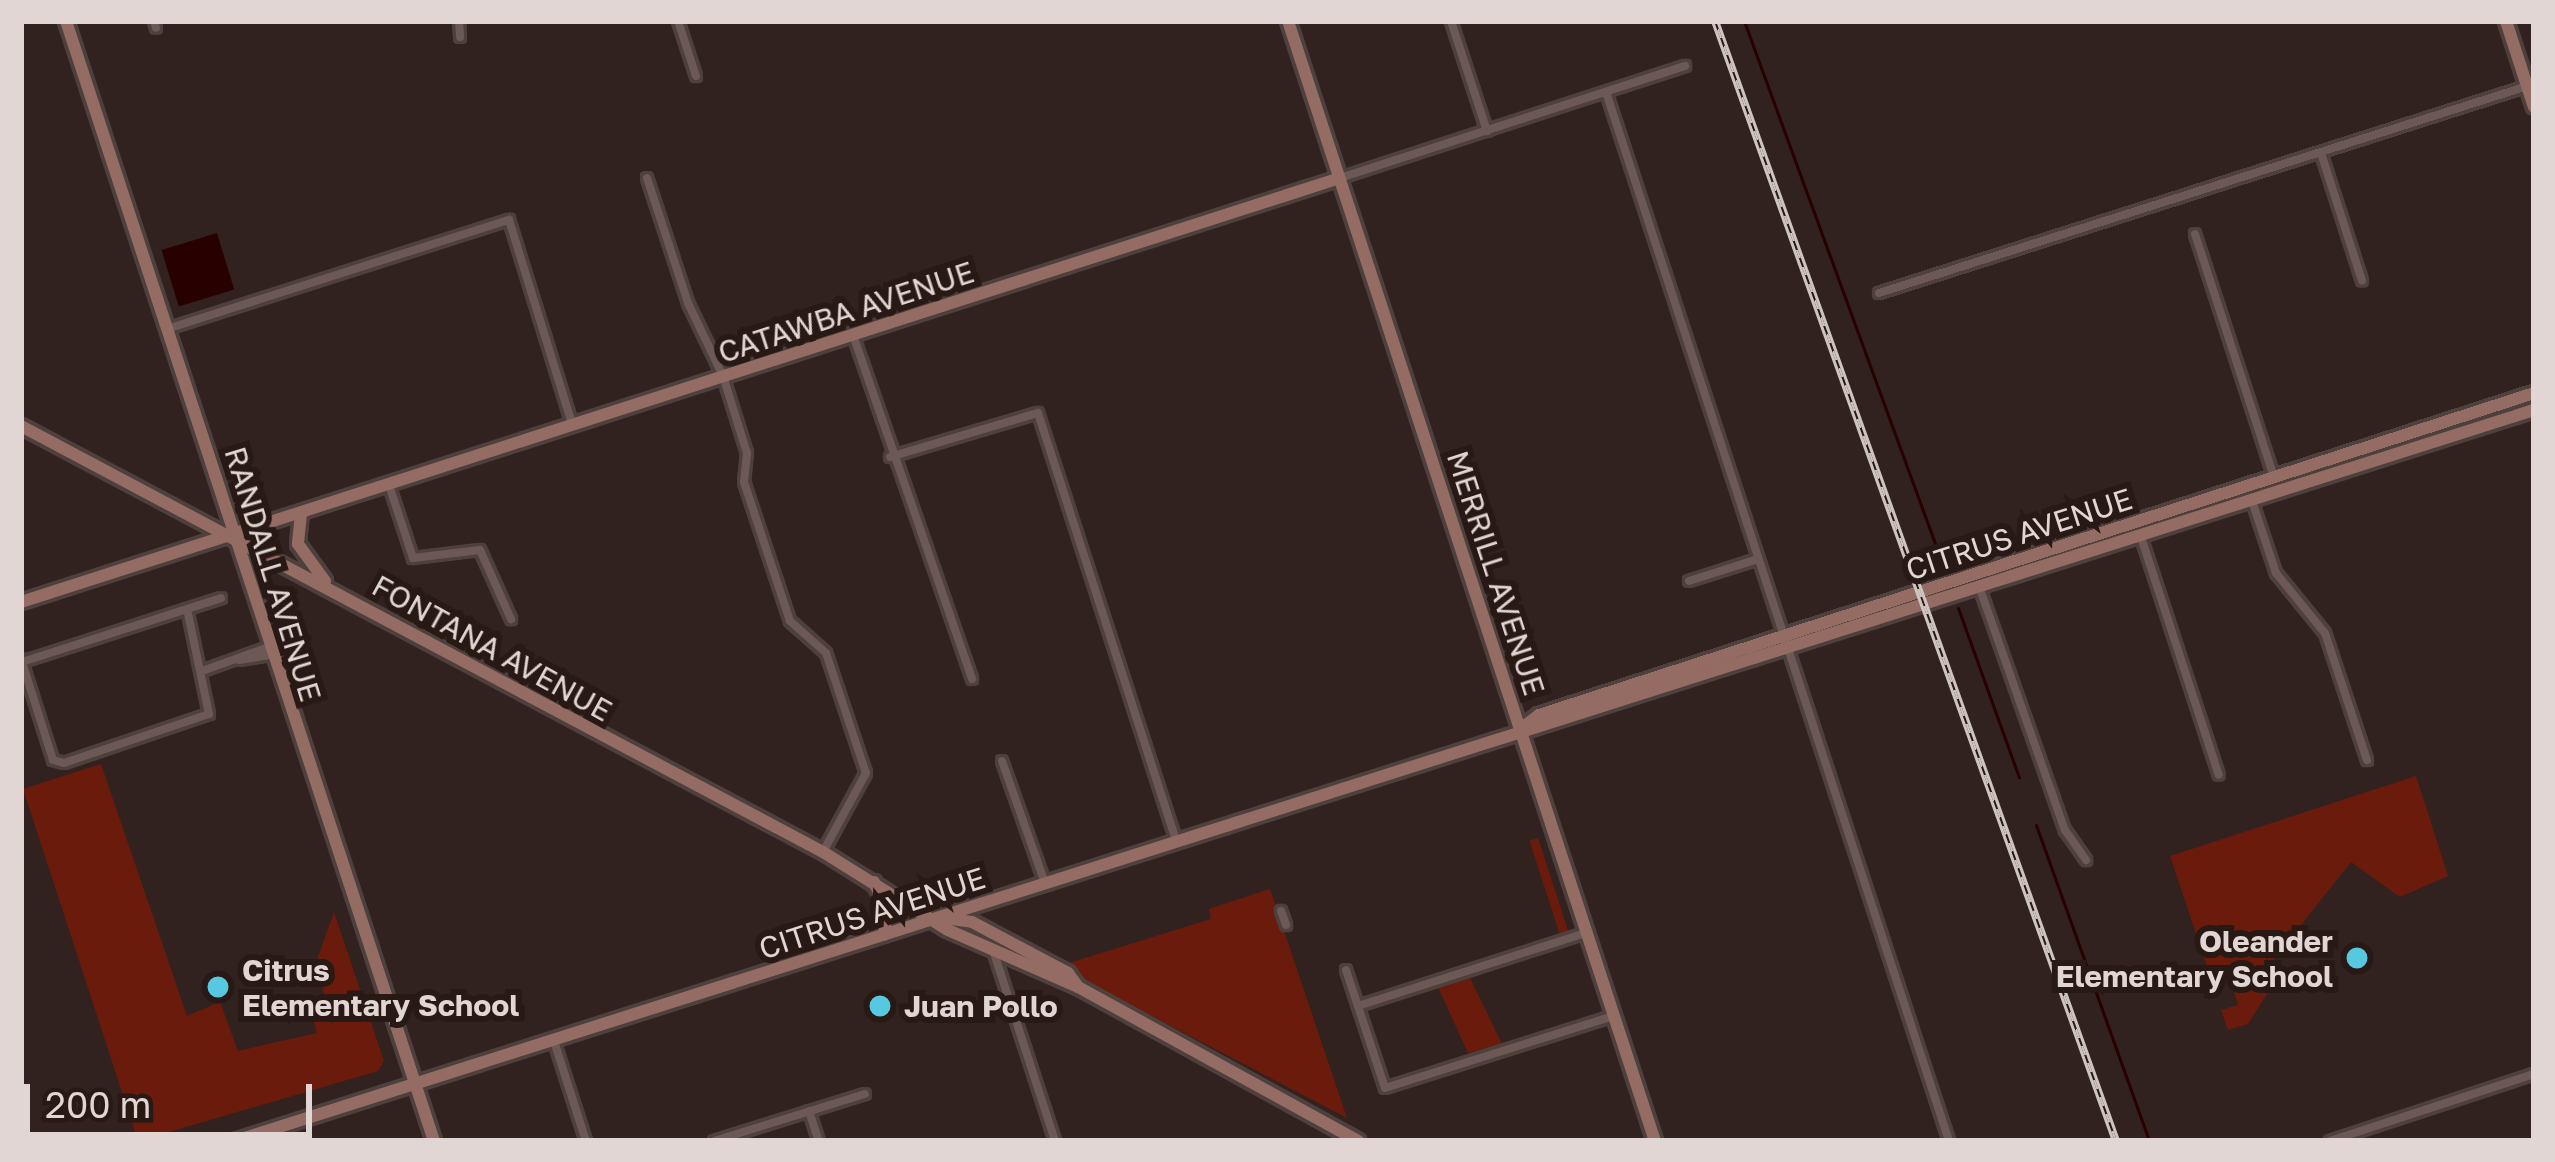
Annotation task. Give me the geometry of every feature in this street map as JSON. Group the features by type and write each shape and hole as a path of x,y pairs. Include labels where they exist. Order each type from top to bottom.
{"main road":[{"name":"RANDALL AVENUE","path":"66,21 434,1141"},
{"name":"MERRILL AVENUE","path":"1288,21 1655,1141"},
{"path":"2506,21 2531,85 2534,107"},
{"name":"CATAWBA AVENUE","path":"21,602 1340,178"},
{"name":"CITRUS AVENUE","path":"1522,728 1539,715 1783,634 2534,393"},
{"name":"CITRUS AVENUE","path":"235,1141 1522,728 1606,710 2534,410"},
{"name":"FONTANA AVENUE","path":"21,426 236,535 823,852 994,953 1078,988 1358,1141"},
{"path":"301,514 298,544 330,586"},
{"path":"873,881 887,910 884,935"},
{"path":"994,899 1000,937"},
{"name":"FONTANA AVENUE","path":"938,918 1000,937 1068,973 1078,988"}],"street":[{"path":"459,21 460,37"},
{"path":"678,21 696,76"},
{"path":"1450,21 1486,131"},
{"name":"CATAWBA AVENUE","path":"1340,178 1685,66"},
{"path":"1879,293 2531,85"},
{"path":"1606,92 1949,1141"},
{"path":"2320,153 2362,281"},
{"path":"647,178 688,303 723,376 746,452 744,482 790,621 826,653 866,773 823,852"},
{"path":"170,328 509,220 572,426"},
{"path":"2195,235 2274,476"},
{"path":"853,335 890,457 915,506 972,679"},
{"path":"890,457 1038,413 1176,841"},
{"path":"388,485 413,558 480,550 511,619"},
{"path":"2252,501 2276,573 2325,633 2367,760"},
{"path":"2141,537 2219,775"},
{"path":"1689,581 1758,559"},
{"path":"1980,589 2066,830 2086,860"},
{"path":"188,609 209,715 56,764 22,661 221,598"},
{"path":"202,671 270,651"},
{"path":"1002,761 1045,883"},
{"path":"1281,911 1286,925"},
{"path":"1358,1006 1587,933"},
{"path":"994,953 1055,1141"},
{"path":"1346,970 1385,1088 1614,1016"},
{"path":"553,1040 586,1141"},
{"path":"2330,1141 2534,1074"},
{"path":"714,1141 865,1094"},
{"path":"809,1111 819,1141"}],"shaded area":[{"path":"217,233 234,289 179,306 162,250"},
{"path":"101,764 187,1016 220,1002 238,1051 317,1033 311,1013 327,1006 316,963 334,912 384,1061 378,1071 138,1141 23,789"},
{"path":"2416,776 2448,876 2400,897 2351,862 2272,961 2282,970 2248,1024 2228,1030 2221,1010 2238,1005 2231,980 2213,984 2170,856"},
{"path":"1538,838 1569,932 1560,935 1529,841"},
{"path":"1270,889 1347,1118 1075,976 1066,964 1211,919 1209,909"},
{"path":"1470,978 1502,1044 1468,1053 1438,987"}],"waterway":[{"path":"1744,21 1945,571"},
{"path":"1958,608 2019,777"},
{"path":"2036,825 2149,1141"}],"railway":[{"path":"1715,21 2116,1141"}],"place":[{"name":"Oleander Elementary School","path":"2357,958"},
{"name":"Citrus Elementary School","path":"218,987"},
{"name":"Juan Pollo","path":"880,1006"}]}
